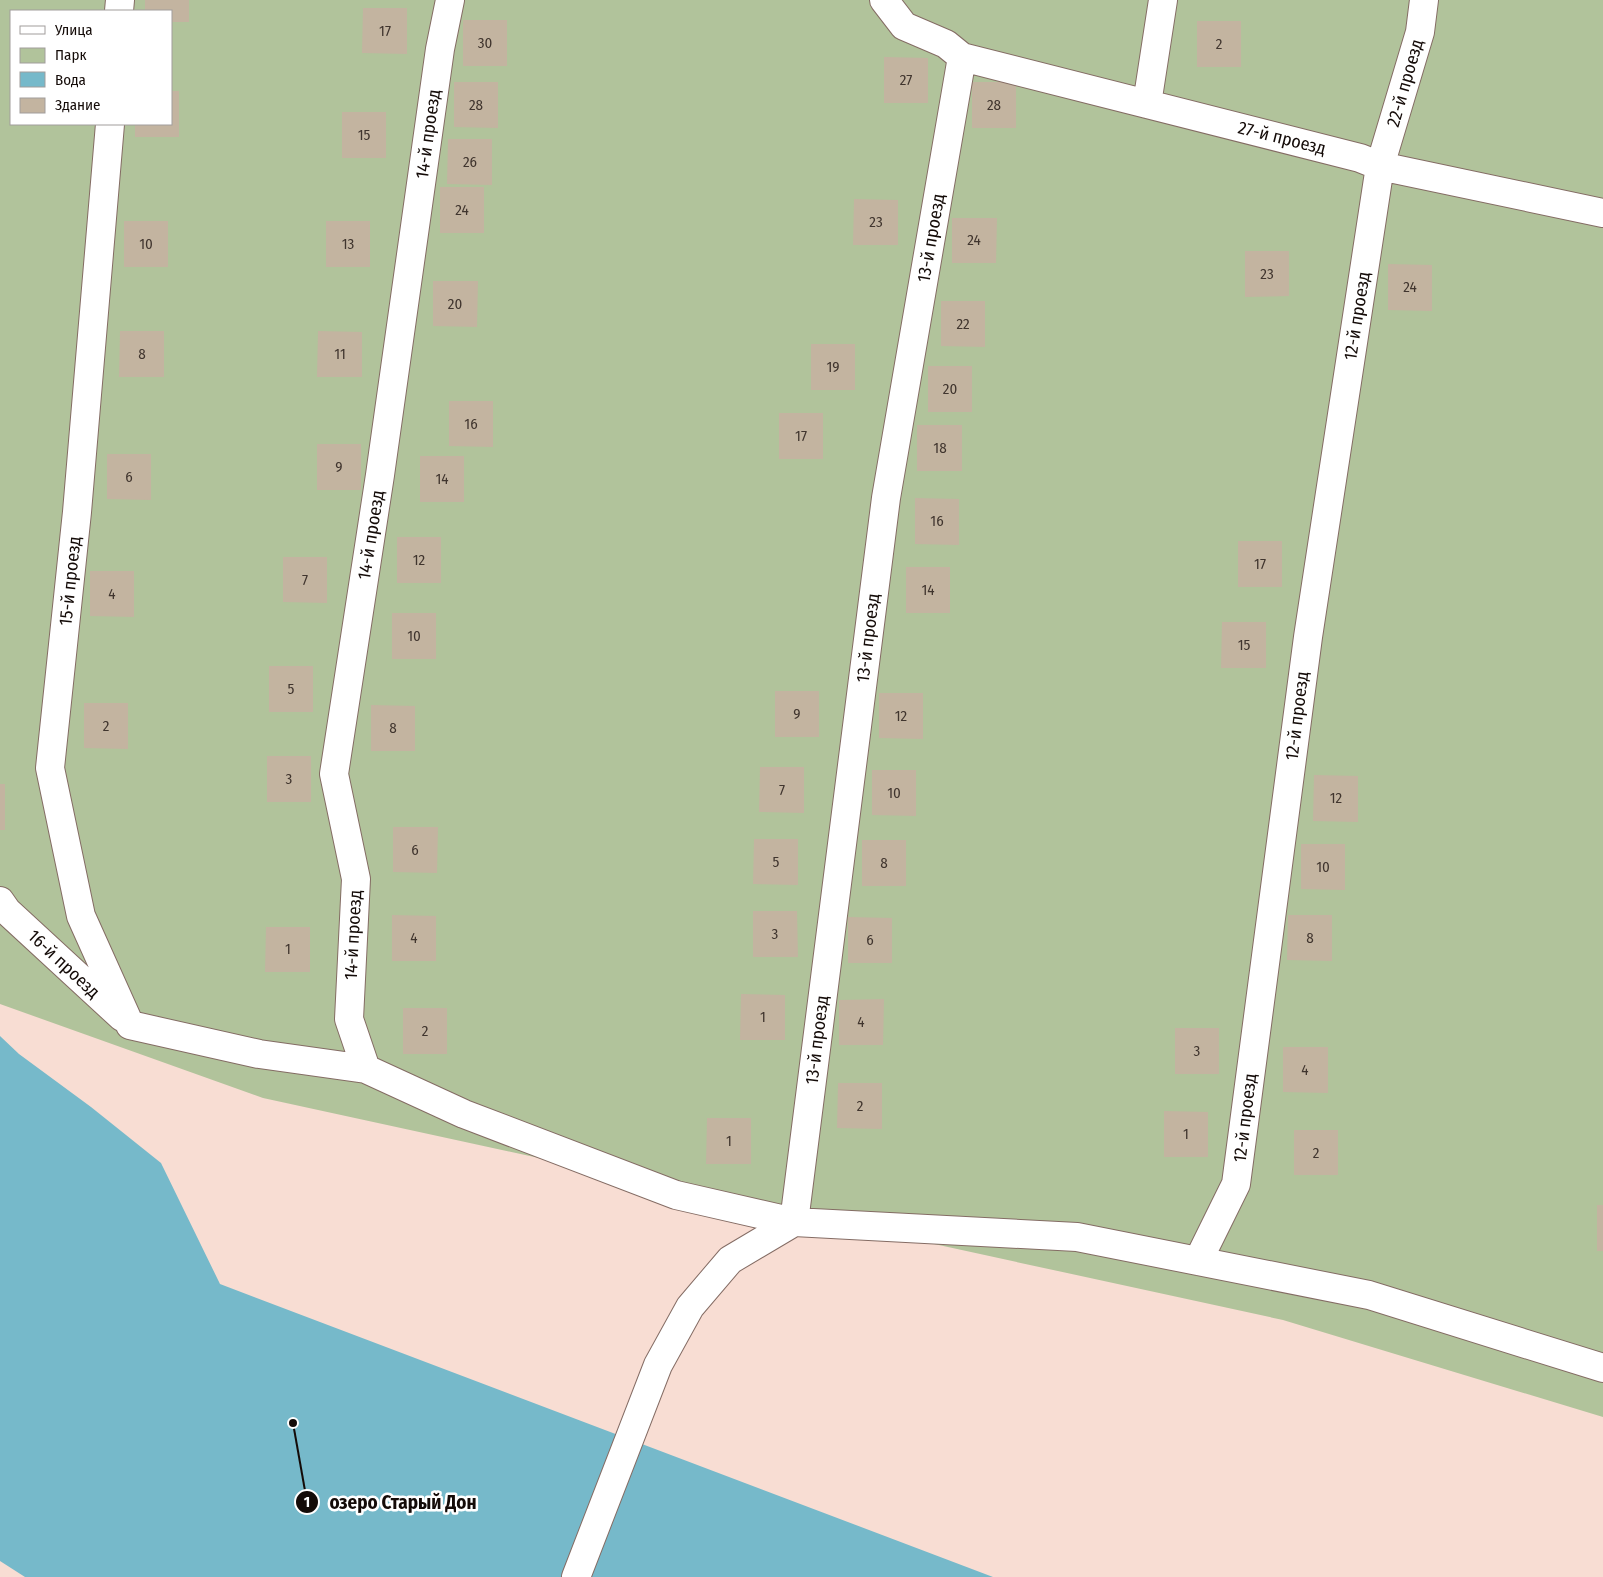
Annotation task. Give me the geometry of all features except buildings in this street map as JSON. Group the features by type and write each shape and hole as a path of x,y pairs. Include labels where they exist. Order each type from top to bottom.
{"street":[{"name":"14-й проезд","path":"366,1069 349,1019 356,879 334,774 380,475 440,49 450,0"},
{"path":"884,0 904,26 946,44 962,57"},
{"path":"1147,104 1163,0"},
{"name":"22-й проезд","path":"1380,166 1420,32 1424,0"},
{"name":"27-й проезд","path":"962,57 1360,158 1380,166 1603,213"},
{"name":"13-й проезд","path":"794,1222 886,498 962,57"},
{"name":"15-й проезд","path":"110,125 77,512 50,768 81,916 130,1025"},
{"name":"12-й проезд","path":"1198,1260 1236,1184 1308,637 1380,166"},
{"name":"16-й проезд","path":"0,901 7,910 130,1025"},
{"path":"130,1025 259,1054 366,1069 464,1114 676,1195 794,1222 1077,1237 1369,1295 1603,1368"},
{"path":"576,1577 658,1365 690,1307 730,1260 794,1222"}],"green space":[{"path":"0,0 1603,0 1603,1417 1283,1320 263,1098 0,1004"}],"water":[{"path":"0,1036 19,1054 91,1107 161,1163 220,1284 993,1577 25,1577 0,1561"}],"place":[{"name":"озеро Старый Дон","path":"293,1423"}]}
